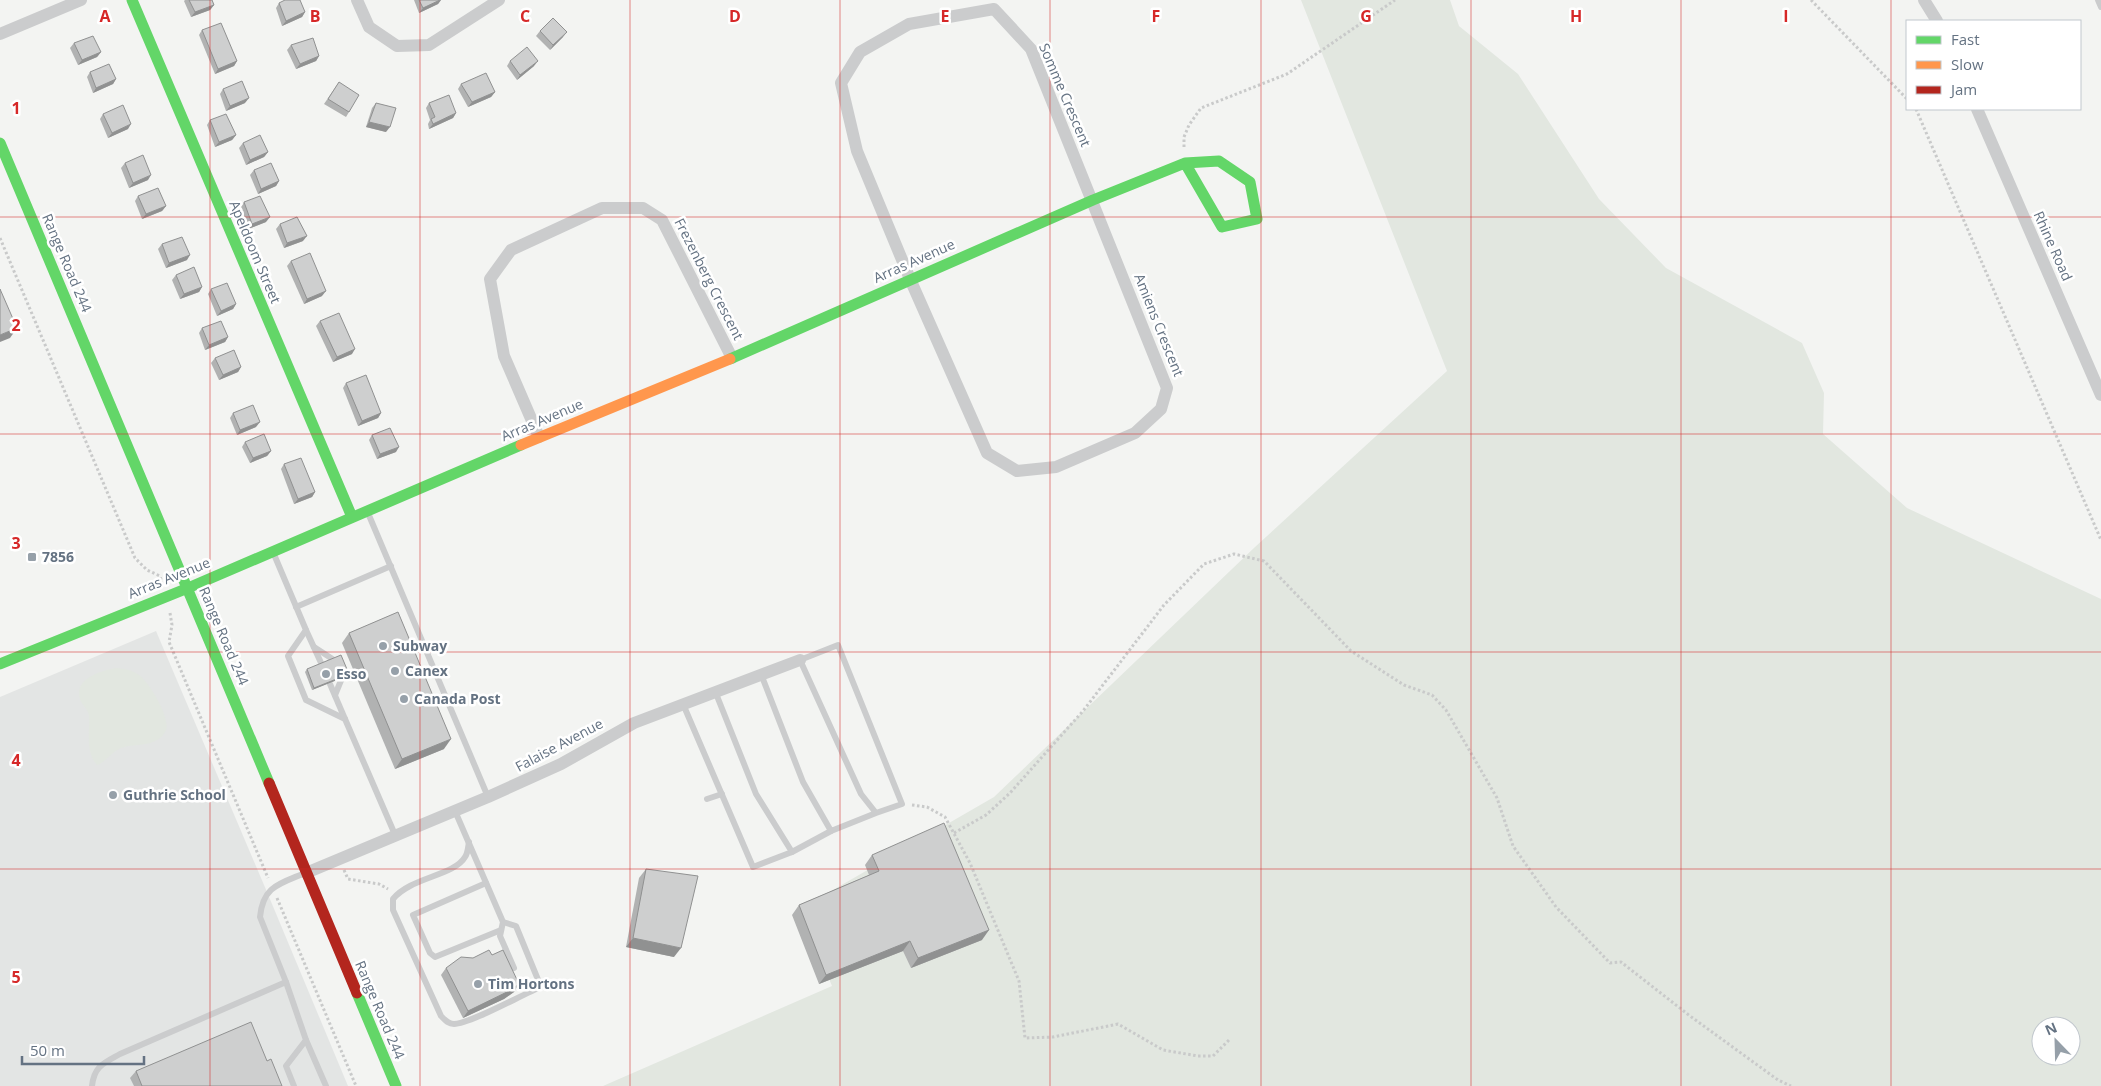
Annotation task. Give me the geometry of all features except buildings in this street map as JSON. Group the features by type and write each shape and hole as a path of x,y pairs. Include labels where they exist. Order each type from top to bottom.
{"street":[{"path":"0,34 81,0"},
{"name":"Apeldoom Street","path":"132,0 352,517"},
{"path":"357,0 369,27 397,46 429,45 499,0"},
{"path":"1924,0 1936,20"},
{"name":"Somme Crescent","path":"910,278 857,151 841,83 860,52 909,24 994,9 1031,48 1093,200"},
{"name":"Rhine Road","path":"1976,110 2101,395"},
{"name":"Range Road 244","path":"0,142 396,1086"},
{"name":"Arras Avenue","path":"0,664 188,588 539,437 732,358 910,278 1184,163 1219,161 1250,182 1256,219 1222,227 1184,163"},
{"name":"Amiens Crescent","path":"910,278 987,453 1017,471 1056,467 1134,433 1161,409 1168,388 1093,200"},
{"name":"Frezenberg Crescent","path":"539,437 504,356 490,279 511,250 602,208 643,208 662,220 732,358"},
{"name":"Falaise Avenue","path":"306,873 396,837 561,764 634,723 800,660"}],"lane":[{"path":"2098,0 2101,6"},
{"path":"367,510 488,797"},
{"path":"272,551 322,665"},
{"path":"296,607 391,566"},
{"path":"306,630 288,656 306,700 345,719"},
{"path":"684,704 753,867 792,852 831,831 902,804 838,645 800,660 861,794 876,813"},
{"path":"314,646 334,660"},
{"path":"761,674 802,782 831,831"},
{"path":"335,695 342,678"},
{"path":"330,684 396,837"},
{"path":"715,691 756,794 792,852"},
{"path":"707,799 722,794"},
{"path":"455,811 503,922 500,936 514,968"},
{"path":"469,842 466,856 460,864 407,886 394,899 393,910 441,1016 449,1023 456,1024 472,1019 541,987 516,926 503,922"},
{"path":"306,873 272,888 262,899 260,917 286,982 306,1040 326,1086"},
{"path":"486,883 413,915 430,954 435,957 501,930"},
{"path":"92,1086 93,1074 102,1064 120,1054 286,982"},
{"path":"294,1086 286,1066 306,1040"}],"path":[{"path":"1184,163 1184,138 1189,125 1201,108 1287,74 1395,0"},
{"path":"1811,0 1906,98"},
{"path":"1916,110 2101,540"},
{"path":"0,238 135,558 147,570 160,576 172,625 168,642 356,1086"},
{"path":"954,833 986,815 1010,794 1083,711 1164,605 1204,564 1234,554 1264,561 1351,651 1404,685 1432,695 1446,710 1498,798 1513,846 1556,906 1610,963 1621,962 1690,1016 1778,1080 1791,1086"},
{"path":"902,804 927,806 946,817 970,863 1019,981 1025,1038 1053,1037 1118,1024 1163,1050 1198,1056 1213,1056 1230,1039"},
{"path":"340,860 348,879 379,884 397,895"}],"shaded area":[{"path":"1301,0 1450,0 1459,26 1518,74 1599,199 1666,268 1802,343 1824,393 1823,434 1907,508 2101,599 2101,1086 603,1086 832,986 800,909 994,797 1255,547 1447,371"},
{"name":"Guthrie School","path":"156,631 348,1086 0,1086 0,697"},
{"path":"117,668 134,672 143,679 159,702 167,727 165,732 156,741 119,749 97,765 89,748 89,716 80,699 79,692 81,686 90,677 97,673"}],"traffic: fast":[{"path":"132,0 352,517"},
{"path":"0,143 269,783"},
{"path":"730,359 1093,200 1185,163 1219,161 1250,182 1257,219 1222,227 1185,163"},
{"path":"0,664 188,588 521,445"},
{"path":"357,993 396,1086"}],"traffic: slow":[{"path":"521,445 730,359"}],"traffic: jam":[{"path":"269,783 357,993"}],"place":[{"name":"7856","path":"32,557"},
{"name":"Subway","path":"383,646"},
{"name":"Canex","path":"395,671"},
{"name":"Esso","path":"326,674"},
{"name":"Canada Post","path":"404,699"},
{"name":"Guthrie School","path":"113,795"},
{"name":"Tim Hortons","path":"478,984"}]}
